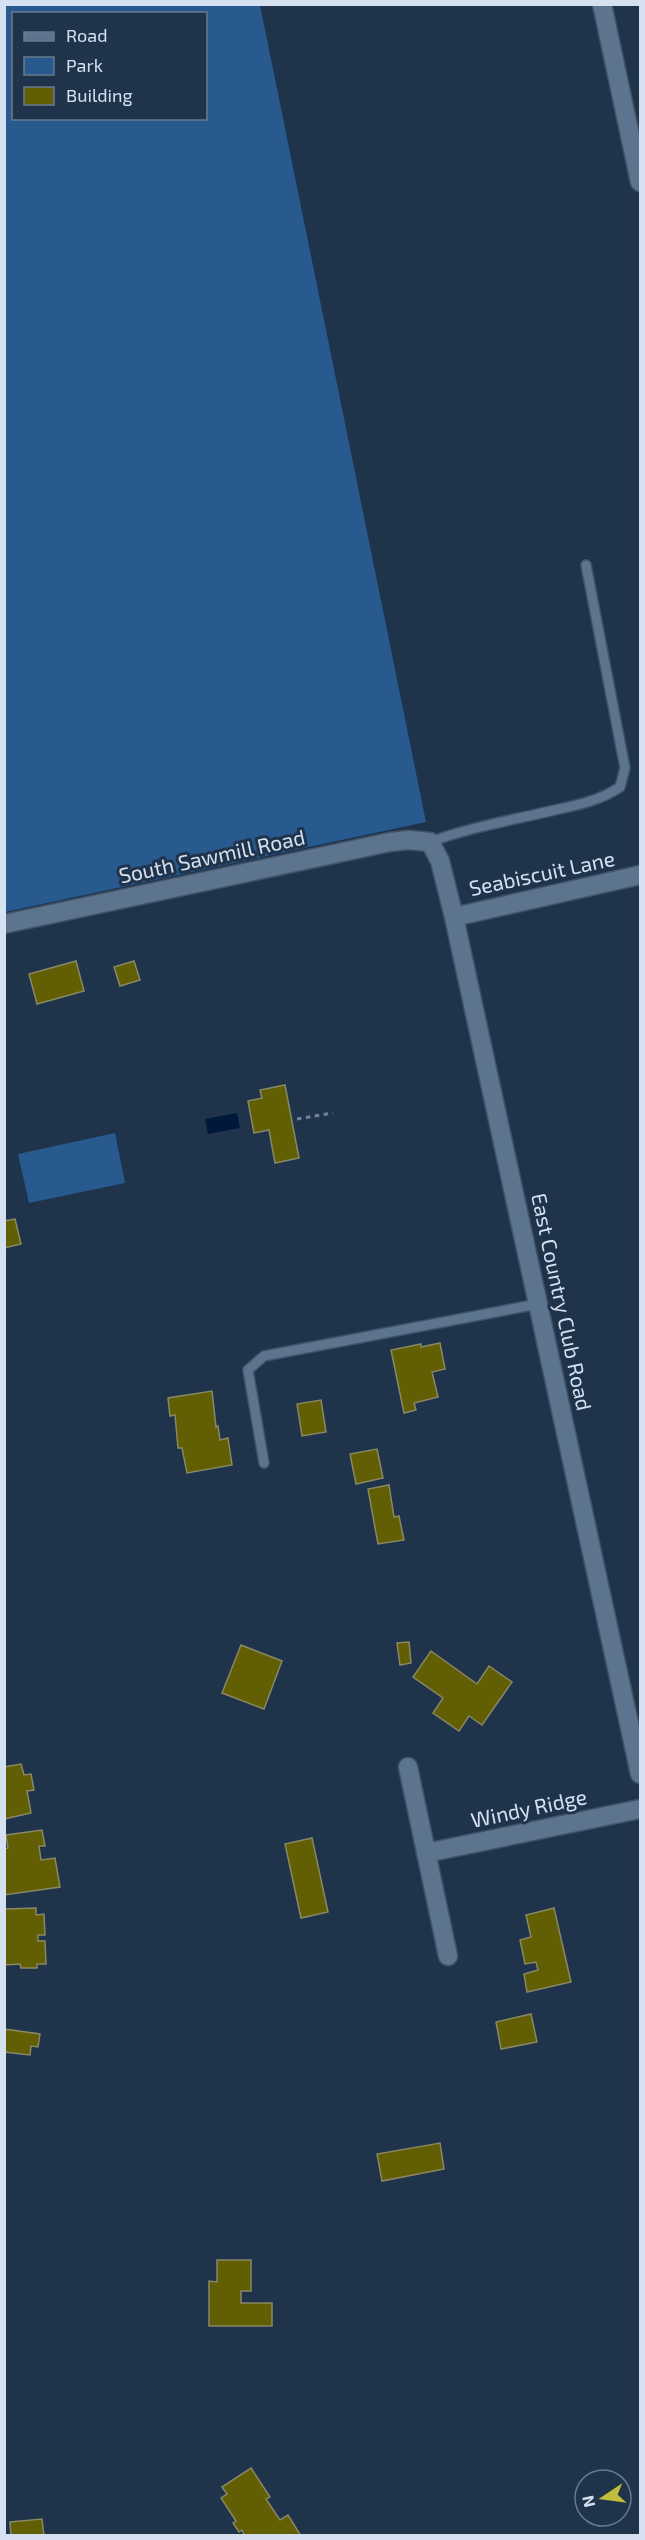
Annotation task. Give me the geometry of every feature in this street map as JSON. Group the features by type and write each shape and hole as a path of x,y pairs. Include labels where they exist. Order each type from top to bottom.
{"street":[{"path":"602,4 640,182"},
{"name":"South Sawmill Road","path":"4,924 390,842 409,840 430,842"},
{"name":"East Country Club Road","path":"430,842 440,861 454,917 640,1774"},
{"name":"Seabiscuit Lane","path":"454,917 640,875"},
{"path":"408,1767 448,1956"},
{"name":"Windy Ridge","path":"426,1852 640,1809"}],"lane":[{"path":"430,842 469,830 580,804 607,796 620,787 625,768 586,565"},
{"path":"264,1463 248,1370 264,1356 538,1304"}],"path":[{"path":"297,1119 333,1113"}],"green space":[{"path":"4,5 260,5 426,822 5,912"},
{"path":"115,1133 125,1183 29,1203 18,1154"}],"shaded area":[{"path":"237,1113 240,1128 208,1134 205,1119"}],"building":[{"path":"76,961 84,991 37,1004 29,974"},
{"path":"134,961 140,980 120,986 114,967"},
{"path":"285,1085 299,1158 275,1163 269,1130 254,1133 248,1101 262,1098 260,1090"},
{"path":"15,1219 21,1244 4,1248 4,1221"},
{"path":"440,1343 445,1369 432,1372 438,1397 414,1403 416,1410 404,1413 391,1350"},
{"path":"212,1391 216,1427 218,1426 220,1440 228,1438 232,1465 187,1473 182,1448 178,1448 175,1415 170,1416 168,1398"},
{"path":"321,1400 326,1432 302,1436 297,1404"},
{"path":"377,1449 383,1478 356,1484 350,1454"},
{"path":"389,1485 394,1517 399,1516 404,1540 378,1544 368,1489"},
{"path":"409,1642 411,1663 400,1665 397,1643"},
{"path":"241,1645 282,1661 264,1709 222,1693"},
{"path":"431,1651 477,1684 489,1666 512,1682 482,1725 469,1716 459,1731 433,1713 443,1698 413,1677"},
{"path":"21,1764 24,1775 31,1774 34,1790 27,1791 31,1813 4,1819 4,1767"},
{"path":"42,1830 45,1846 39,1846 41,1860 55,1858 60,1887 4,1895 4,1849 8,1848 6,1835"},
{"path":"312,1838 328,1912 301,1918 285,1844"},
{"path":"36,1908 36,1915 44,1914 45,1935 38,1935 38,1941 45,1941 46,1964 37,1964 37,1968 21,1968 20,1964 4,1965 4,1909"},
{"path":"554,1908 571,1982 527,1992 524,1974 538,1970 536,1962 525,1964 520,1940 531,1937 526,1915"},
{"path":"531,2014 537,2042 501,2049 496,2022"},
{"path":"4,2029 40,2034 38,2047 31,2046 30,2055 4,2052"},
{"path":"440,2143 444,2169 382,2181 377,2154"},
{"path":"217,2260 251,2260 251,2291 241,2291 241,2303 272,2303 272,2326 209,2326 209,2281 217,2282"},
{"path":"251,2468 270,2497 266,2499 280,2520 288,2515 301,2536 245,2536 242,2530 239,2532 233,2523 236,2521 221,2498 227,2494 222,2487"},
{"path":"42,2519 44,2536 11,2536 10,2522"}]}
